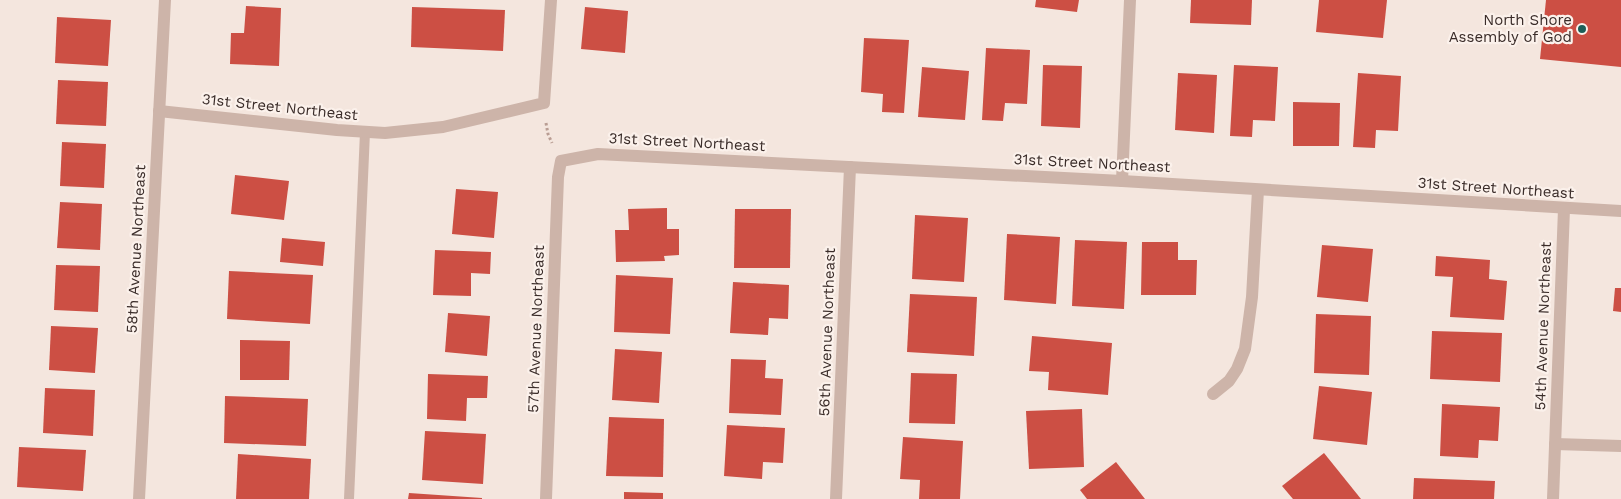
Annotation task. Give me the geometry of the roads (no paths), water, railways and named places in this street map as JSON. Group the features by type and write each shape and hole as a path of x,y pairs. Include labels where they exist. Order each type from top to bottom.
{"street":[{"name":"58th Avenue Northeast","path":"139,499 165,0"},
{"name":"31st Street Northeast","path":"159,111 385,134 444,127 544,102 551,0"},
{"path":"1122,181 1130,0"},
{"name":"31st Street Northeast","path":"561,161 598,154 1122,181 1621,212"},
{"name":"57th Avenue Northeast","path":"546,499 558,177 561,161"},
{"name":"56th Avenue Northeast","path":"836,499 850,167"},
{"path":"1213,394 1229,381 1237,369 1245,349 1252,297 1258,190"},
{"name":"54th Avenue Northeast","path":"1553,499 1564,209"},
{"path":"1555,444 1621,446"}],"lane":[{"path":"349,499 364,132"}],"place":[{"name":"North Shore Assembly of God","path":"1582,29"}]}
